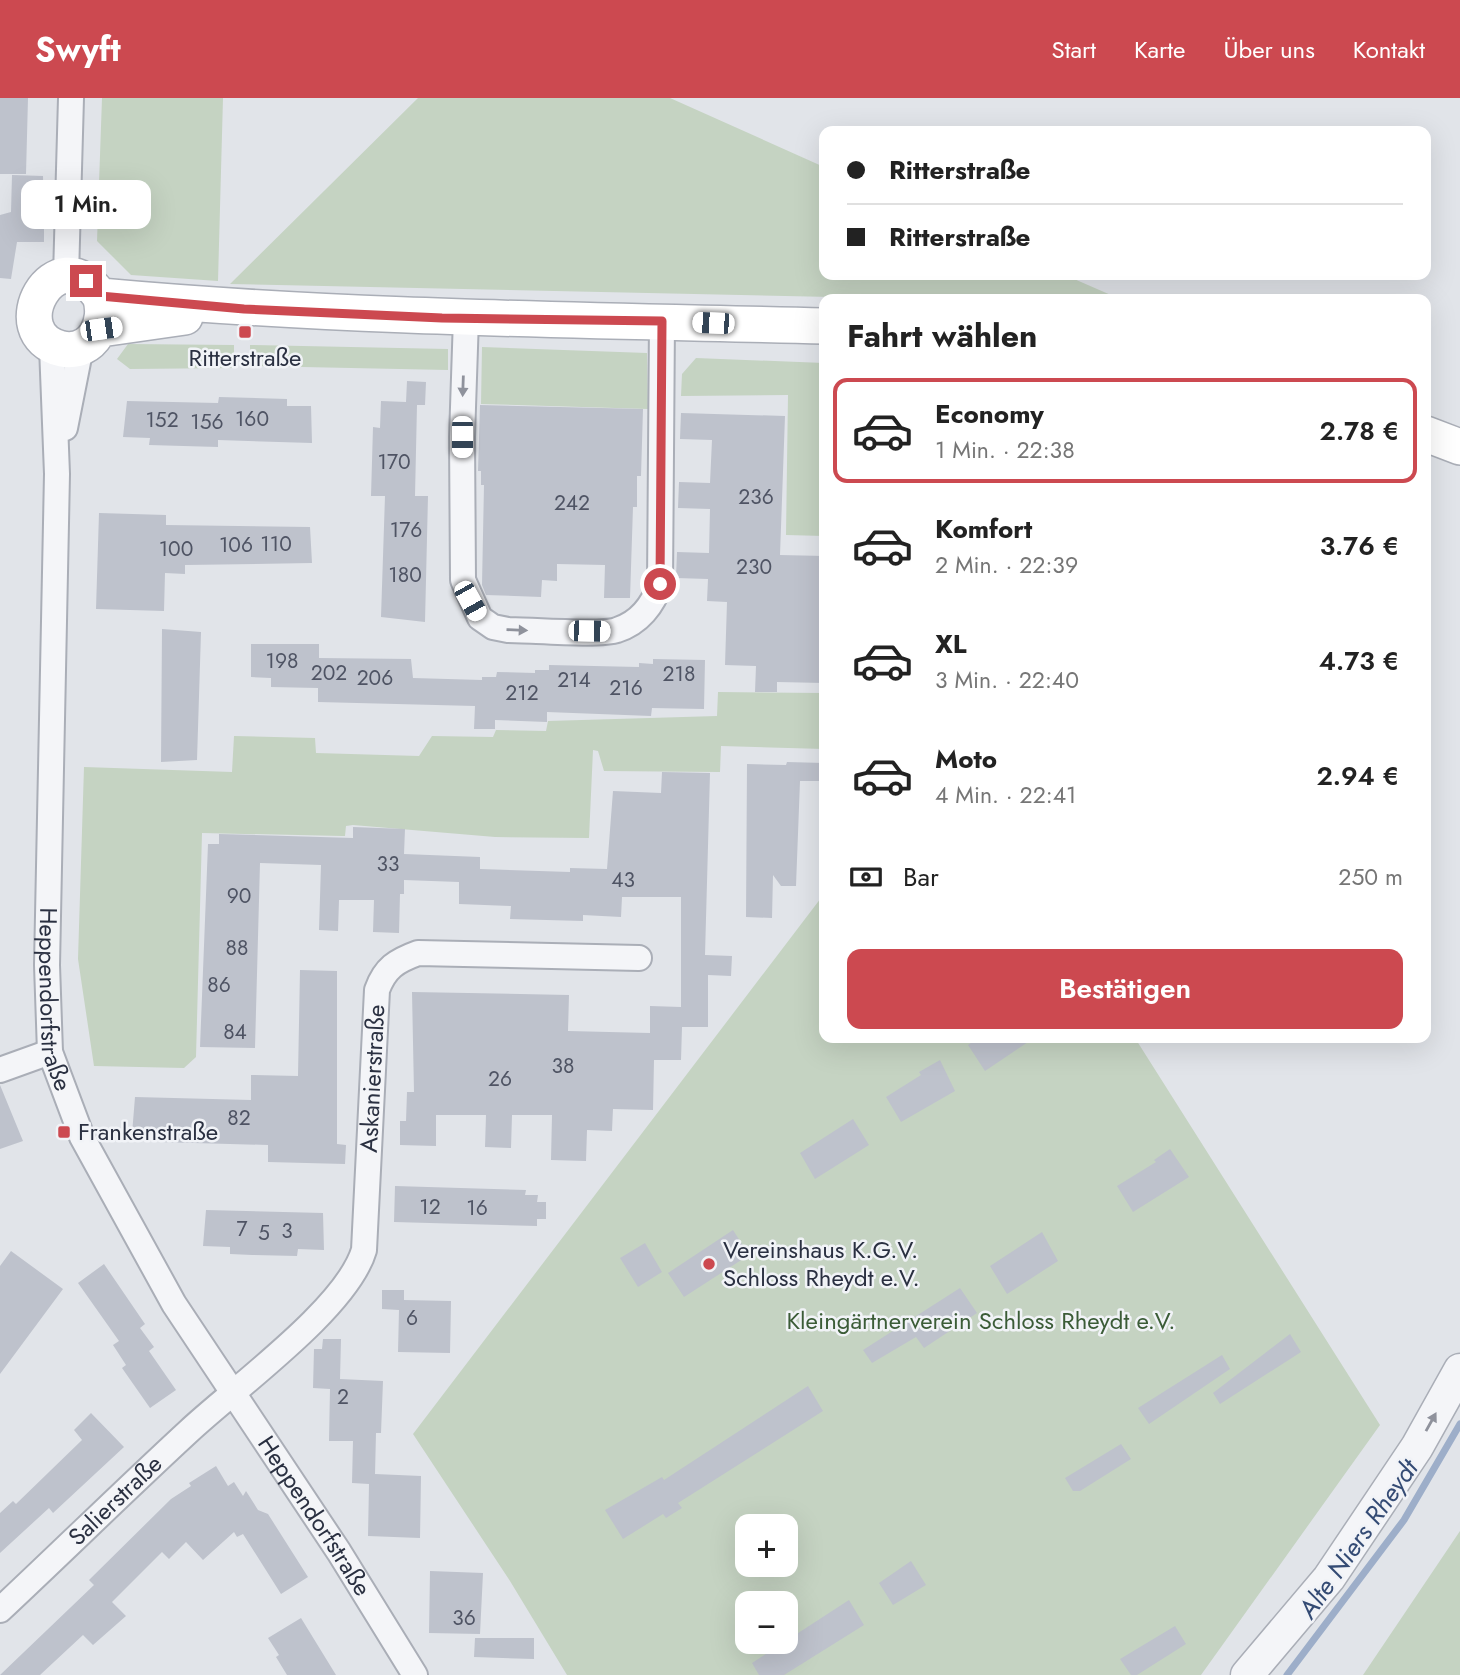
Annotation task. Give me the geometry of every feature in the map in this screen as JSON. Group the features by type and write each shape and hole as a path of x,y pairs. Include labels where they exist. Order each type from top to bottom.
{"main road":[{"path":"83,330 86,281 66,276 42,286 34,296 16,309 32,325 40,338 244,309 466,318 819,326"},
{"path":"1431,436 1460,447"}],"street":[{"path":"66,276 71,98"},
{"path":"466,318 462,437 463,580 480,618 493,627 508,630 616,631 648,610 656,597 660,584 662,321"},
{"name":"Heppendorfstraße","path":"83,330 57,474 47,965 51,1005 50,1052 82,1137 174,1304 415,1675"},
{"name":"Askanierstraße","path":"234,1393 324,1309 359,1268 364,1250 377,990 383,973 398,960 418,953 639,958"},
{"path":"0,1070 50,1052"},
{"path":"1247,1675 1329,1578 1417,1447 1460,1370"},
{"name":"Salierstraße","path":"0,1610 191,1429 234,1393"}],"green space":[{"path":"102,98 223,98 218,281 131,275 97,241"},
{"path":"418,98 670,98 819,165 819,280 1076,280 1109,294 819,294 819,297 230,284"},
{"path":"128,344 234,345 234,368 130,369 117,359"},
{"path":"250,345 448,349 448,370 250,366"},
{"path":"482,347 647,353 648,409 481,404"},
{"path":"696,358 819,363 819,536 786,535 788,395 681,396 682,374"},
{"path":"718,692 819,693 819,749 721,746 720,772 604,771 598,751 593,750 589,838 495,837 353,825 346,826 345,836 202,833 196,1057 184,1068 94,1066 78,959 84,767 232,772 234,736 315,738 316,753 419,756 432,736 493,737 496,730 546,731 548,721 717,716"},
{"name":"Kleingärtnerverein Schloss Rheydt e.V.","path":"819,901 819,1043 1138,1043 1380,1425 1201,1675 567,1675 510,1581 413,1434"},
{"path":"1460,1531 1460,1675 1363,1675"}],"building":[{"path":"0,98 28,98 26,174 0,174"},
{"path":"12,175 43,176 44,242 17,242 11,279 0,278 0,215 11,212"},
{"path":"407,381 426,382 425,405 417,405 415,496 428,496 425,622 381,617 385,496 371,496 373,427 380,428 381,401 406,402"},
{"path":"219,397 287,399 287,406 311,406 312,443 218,440 218,447 149,445 150,438 123,437 127,401 218,403"},
{"path":"480,405 643,409 641,476 637,476 637,507 633,507 630,598 604,598 605,565 557,564 557,581 542,580 541,597 486,595 482,585 484,485 481,485 481,471 478,471"},
{"path":"681,413 785,416 780,555 819,556 819,683 777,682 777,692 755,692 756,666 725,665 727,602 707,601 708,579 676,578 677,552 709,553 710,509 678,508 679,482 710,483 712,440 680,439"},
{"path":"99,513 166,515 166,525 310,527 312,563 185,565 185,574 165,573 164,611 96,609"},
{"path":"162,629 201,632 197,760 161,762"},
{"path":"251,644 319,644 319,658 411,659 413,678 482,680 482,677 496,677 497,672 535,673 535,670 549,670 549,665 639,667 639,663 653,664 653,659 705,660 704,709 652,708 651,716 547,712 547,722 495,720 495,729 474,729 475,706 318,702 318,688 271,687 271,678 251,677"},
{"path":"787,762 819,763 819,781 800,781 796,886 781,886 773,875 772,918 746,917 747,764 786,765"},
{"path":"662,772 710,773 705,955 732,956 731,976 708,975 708,1027 682,1027 681,1060 654,1060 653,1110 613,1109 612,1131 587,1130 586,1161 551,1160 552,1115 512,1115 511,1148 485,1147 486,1115 436,1115 436,1146 400,1145 400,1121 406,1121 407,1092 414,1092 412,992 569,995 568,1031 650,1033 650,1006 681,1007 681,897 622,897 621,917 583,915 583,921 510,919 511,906 459,904 459,882 404,880 404,894 400,894 399,933 373,932 374,900 339,900 338,931 319,930 321,865 260,863 255,1048 200,1047 208,844 219,844 219,834 353,838 353,827 405,829 404,854 480,857 480,869 570,872 570,868 607,869 613,791 661,793"},
{"path":"300,970 337,971 337,1144 346,1145 345,1164 268,1162 268,1145 159,1142 159,1135 132,1134 135,1097 251,1100 251,1075 298,1076"},
{"path":"971,1043 1027,1043 985,1071 968,1045"},
{"path":"940,1060 955,1091 901,1122 886,1097"},
{"path":"0,1085 23,1141 0,1149"},
{"path":"853,1119 869,1145 815,1179 800,1153"},
{"path":"1170,1149 1189,1177 1133,1212 1117,1186 1156,1162 1154,1160"},
{"path":"395,1186 526,1190 525,1195 538,1195 537,1202 546,1202 546,1219 537,1219 537,1226 394,1222"},
{"path":"206,1210 323,1213 324,1250 298,1249 297,1256 252,1255 230,1254 230,1247 203,1246"},
{"name":"Vereinshaus K.G.V. Schloss Rheydt e.V.","path":"733,1230 749,1255 684,1297 668,1273"},
{"path":"1042,1232 1058,1261 1007,1294 990,1266"},
{"path":"645,1243 662,1272 638,1287 620,1258"},
{"path":"11,1251 63,1289 0,1374 0,1266"},
{"path":"104,1264 145,1324 140,1328 154,1347 149,1351 176,1390 150,1408 122,1368 126,1365 113,1345 119,1341 78,1283"},
{"path":"960,1288 977,1313 924,1348 916,1337 872,1363 863,1350"},
{"path":"382,1290 404,1290 404,1300 451,1301 450,1353 398,1352 399,1310 382,1309"},
{"path":"1290,1334 1301,1352 1220,1404 1213,1393"},
{"path":"323,1339 341,1339 340,1379 383,1381 381,1433 376,1433 375,1474 421,1476 420,1538 368,1536 369,1484 352,1483 353,1441 329,1441 330,1389 313,1388 314,1349 322,1349"},
{"path":"1222,1355 1230,1369 1149,1424 1138,1408"},
{"path":"808,1386 823,1411 678,1503 682,1508 666,1518 663,1514 623,1539 605,1510 662,1477 664,1480"},
{"path":"91,1413 124,1447 53,1513 49,1508 0,1553 0,1513 13,1501 16,1504 82,1440 74,1430"},
{"path":"1121,1444 1131,1459 1080,1491 1073,1491 1065,1478"},
{"path":"216,1466 228,1486 234,1482 243,1496 246,1491 258,1510 268,1514 308,1577 281,1594 243,1534 237,1537 234,1532 203,1560 186,1542 169,1559 162,1552 112,1602 126,1616 93,1645 83,1635 40,1675 0,1675 94,1585 89,1580 171,1499 191,1486 189,1483"},
{"path":"911,1561 926,1585 893,1605 879,1583"},
{"path":"430,1571 483,1573 480,1634 429,1633"},
{"path":"849,1600 864,1625 784,1675 759,1675 752,1663 766,1654 798,1654 798,1633"},
{"path":"301,1618 336,1675 287,1675 268,1638"},
{"path":"1175,1626 1186,1644 1137,1675 1131,1675 1120,1659"},
{"path":"475,1638 534,1638 534,1659 474,1657"}],"waterway":[{"name":"Alte Niers Rheydt","path":"1287,1675 1404,1520 1460,1424"}],"place":[{"name":"Ritterstraße","path":"245,332"},
{"name":"Frankenstraße","path":"64,1132"},
{"name":"Vereinshaus K.G.V. Schloss Rheydt e.V.","path":"709,1264"}],"route":[{"path":"86,281 100,296 244,309 442,318 662,321 660,584"}]}
